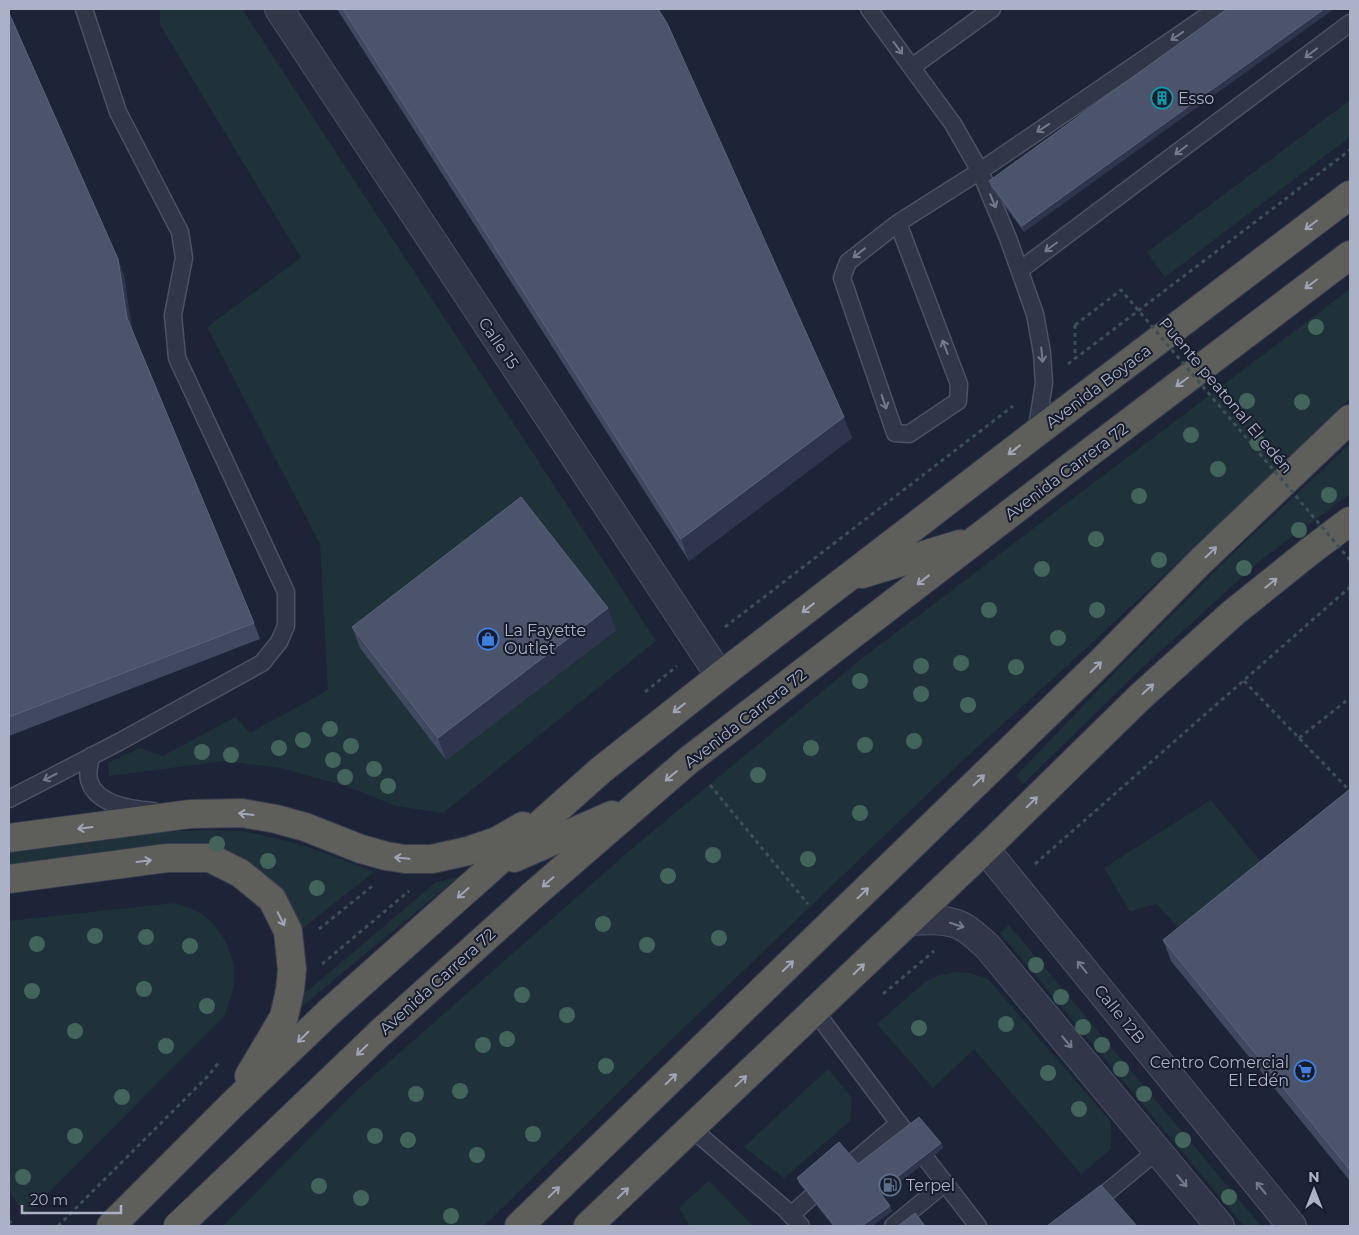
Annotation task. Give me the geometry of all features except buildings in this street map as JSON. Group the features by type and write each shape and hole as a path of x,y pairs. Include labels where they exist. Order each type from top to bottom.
{"highway":[{"name":"Avenida Boyaca","path":"847,579 1036,433 1350,196"},
{"name":"Avenida Carrera 72","path":"178,1226 380,1033 476,945 689,760 1350,255"},
{"path":"519,1226 1350,419"},
{"path":"588,1226 985,849 1140,697 1233,613 1350,521"},
{"path":"9,838 190,814 242,813 305,826 361,849 386,856 405,859 432,859 468,851 497,841 533,820 601,770 847,579 976,539"},
{"path":"111,1226 233,1104 328,1014 601,770"},
{"path":"491,869 636,805"},
{"path":"9,879 167,858 210,858 240,873 272,899 288,931 292,970 290,990 284,1017 233,1104"},
{"path":"124,1226 137,1200"}],"street":[{"name":"Calle 15","path":"279,9 720,676"},
{"name":"Calle 12B","path":"985,849 1292,1226"},
{"path":"909,921 934,920 963,926 987,946 1220,1226"}],"lane":[{"path":"9,799 262,663 279,642 286,626 286,592 177,358 173,315 184,258 180,232 118,112 84,9"},
{"path":"869,9 953,124 980,171 1008,238 1035,314 1042,353 1044,383 1036,433"},
{"path":"912,67 992,9"},
{"path":"898,223 959,384 958,400 909,434 895,433 842,278 848,262 898,223 980,171 1217,9"},
{"path":"1020,270 1350,23"},
{"path":"1309,552 1350,537"},
{"path":"91,756 89,780 96,792 108,802 147,811 190,814"},
{"path":"815,1011 903,1128 853,1162"},
{"path":"691,1128 796,1220 810,1198"},
{"path":"1066,1226 1157,1150"},
{"path":"928,1160 978,1226"},
{"path":"893,1226 945,1183"}],"path":[{"name":"Puente peatonal El edén","path":"1076,359 1075,325 1121,290 1350,560"},
{"path":"1035,864 1350,587"},
{"path":"1244,681 1350,791"},
{"path":"1299,738 1350,698"},
{"path":"710,785 810,906"},
{"path":"313,935 378,881"},
{"path":"316,970 413,888"},
{"path":"58,1226 208,1076 220,1061"},
{"path":"9,1220 13,1226"}],"shaded area":[{"path":"160,9 242,9 656,641 443,813 396,806 346,786 281,768 224,761 109,776 108,763 139,748 163,756 235,717 250,733 328,690 320,544 207,327 301,258 160,25"},
{"path":"1350,100 1350,137 1165,277 1147,252"},
{"path":"1350,289 1350,398 1282,466 961,762 669,1042 484,1226 223,1226 356,1091 634,847 865,656"},
{"path":"1350,444 1350,494 1261,560 1142,668 1023,784 1016,776 1123,664 1223,563"},
{"path":"1211,800 1274,878 1192,943 1157,904 1130,911 1104,868"},
{"path":"202,830 243,831 279,839 317,850 374,872 303,928 282,896 255,870 9,866 9,853 162,832"},
{"path":"457,877 300,1008 305,993 435,883"},
{"path":"175,903 200,913 209,920 217,928 229,948 234,970 234,981 225,1015 25,1216 9,1190 9,921"},
{"path":"1009,925 1261,1226 1244,1226 1000,933"},
{"path":"957,972 971,973 988,979 1111,1122 1111,1149 1081,1174 974,1049 933,1088 877,1024 925,982 940,975"},
{"path":"828,1069 852,1098 850,1121 784,1178 744,1147"},
{"path":"709,1181 753,1226 690,1226 679,1208"}],"place":[{"name":"Esso","path":"1162,98"},
{"name":"La Fayette Outlet","path":"488,639"},
{"name":"Centro Comercial El Edén","path":"1305,1071"},
{"name":"Terpel","path":"890,1185"}]}
